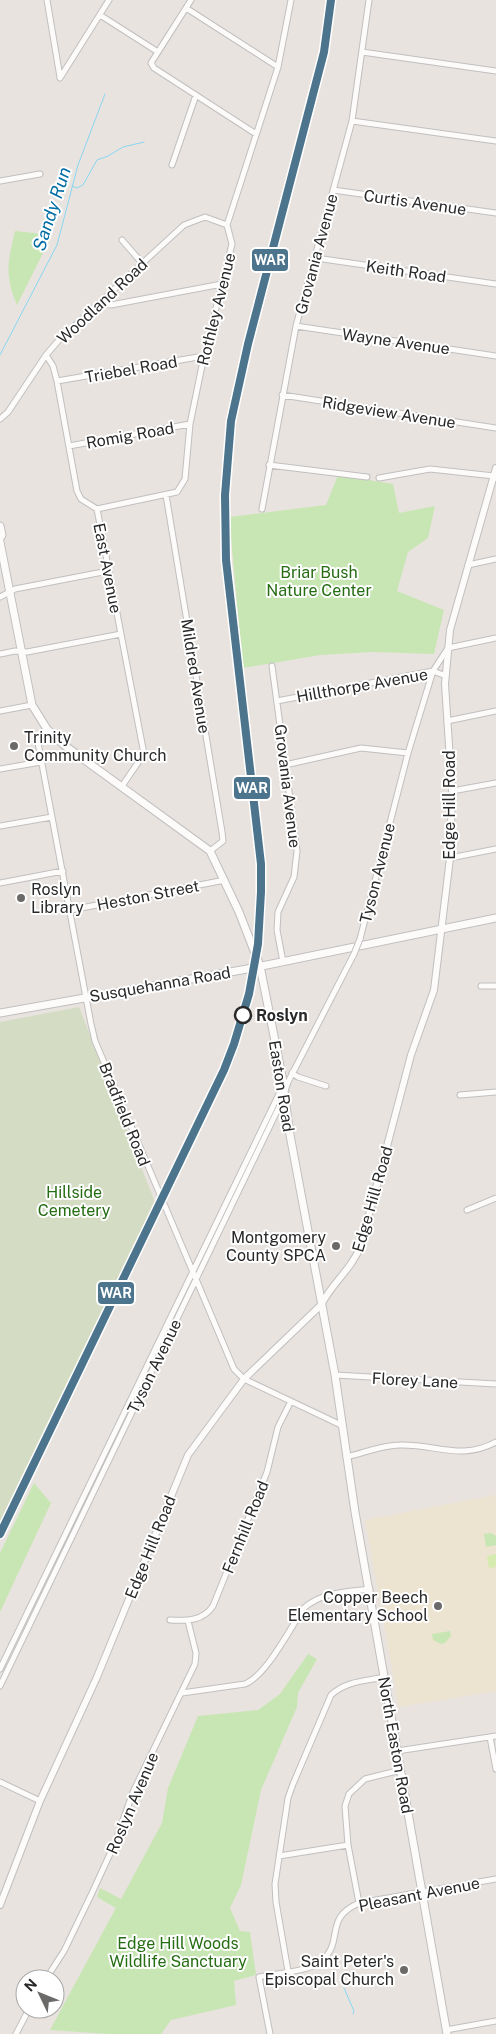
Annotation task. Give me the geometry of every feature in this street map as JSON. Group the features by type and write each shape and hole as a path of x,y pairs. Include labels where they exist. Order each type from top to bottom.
{"main road":[{"name":"Easton Road","path":"0,526 2,535 0,540 20,652 32,705 47,729 64,745 210,851 260,966 284,1090 334,1375 346,1457"},
{"name":"Susquehanna Road","path":"0,1013 283,962 496,918"},
{"name":"North Easton Road","path":"346,1457 421,1893 447,2032"}],"street":[{"path":"47,0 60,78 109,0"},
{"path":"191,0 151,66 256,134"},
{"name":"Rothley Avenue","path":"166,495 177,492 185,479 190,424 204,356 232,244 227,225 278,67 291,0"},
{"name":"Grovania Avenue","path":"262,509 296,326 352,120 369,0"},
{"path":"186,8 278,67"},
{"path":"100,15 158,52"},
{"path":"362,52 496,71"},
{"path":"172,165 196,95"},
{"path":"352,120 496,141"},
{"path":"0,181 40,174"},
{"name":"Curtis Avenue","path":"333,190 496,213"},
{"name":"Woodland Road","path":"0,419 8,412 46,355 59,340 184,225 205,217 227,225"},
{"path":"122,240 142,263"},
{"name":"Keith Road","path":"316,258 496,284"},
{"path":"98,304 111,305 222,284"},
{"name":"Wayne Avenue","path":"296,326 496,356"},
{"name":"East Avenue","path":"46,355 53,366 57,381 79,496 84,502 97,509 144,754 122,786"},
{"name":"Triebel Road","path":"57,381 204,356"},
{"name":"Ridgeview Avenue","path":"282,395 496,428"},
{"name":"Romig Road","path":"69,446 190,424"},
{"path":"269,465 367,477"},
{"name":"Edge Hill Road","path":"0,1905 40,1801 97,1677 188,1455 244,1379 321,1305 327,1293 352,1264 361,1245 411,1055 432,998 450,858 452,790 446,676 450,630 496,468"},
{"path":"379,478 430,469 495,477"},
{"path":"97,509 166,495"},
{"name":"Mildred Avenue","path":"166,495 222,832 223,841 210,851"},
{"path":"468,565 496,559"},
{"path":"0,597 15,589 108,571"},
{"path":"0,654 27,652 121,634"},
{"path":"448,648 496,638"},
{"name":"Tyson Avenue","path":"0,1686 280,1105 284,1090 292,1073 354,954 360,940 408,753 433,671 448,648"},
{"name":"Grovania Avenue","path":"272,666 297,851 294,877 278,912 277,930 283,962"},
{"name":"Hillthorpe Avenue","path":"277,701 433,671 446,676"},
{"path":"0,711 32,705"},
{"path":"448,721 496,711"},
{"name":"Bradfield Road","path":"47,729 38,738 41,762 95,1041 229,1361 239,1376 244,1379 290,1403 341,1426"},
{"path":"285,765 360,748 408,753"},
{"path":"0,769 41,762"},
{"path":"452,790 496,783"},
{"path":"0,826 52,816"},
{"path":"450,858 496,850"},
{"path":"0,883 63,871"},
{"name":"Heston Street","path":"71,910 224,880"},
{"path":"481,986 496,986"},
{"path":"292,1073 298,1077 326,1086"},
{"name":"Tyson Avenue","path":"0,1669 279,1094 284,1090"},
{"path":"460,1095 496,1092"},
{"path":"468,1210 496,1198"},
{"name":"Florey Lane","path":"334,1375 496,1384"},
{"name":"Fernhill Road","path":"188,1621 205,1615 213,1606 267,1472 278,1427 290,1403"},
{"path":"120,1420 127,1423"},
{"path":"346,1457 398,1445 425,1446 457,1452 474,1451 496,1442"},
{"path":"182,1694 245,1684 252,1681 264,1669 304,1608 311,1602 324,1595 370,1589"},
{"path":"170,1620 188,1621"},
{"name":"Roslyn Avenue","path":"52,1969 64,1951 91,1895 115,1843 132,1792 182,1694 195,1664 196,1653 188,1621"},
{"path":"288,1972 275,1890 288,1798 331,1695 337,1689 348,1684 385,1677"},
{"path":"397,1751 493,1736 496,1769"},
{"path":"359,1903 344,1812 349,1794 357,1784 366,1779 401,1770"},
{"path":"0,1782 40,1801"},
{"path":"279,1856 348,1845"},
{"name":"Pleasant Avenue","path":"270,2034 259,1977 307,1968 320,1962 332,1947 339,1918 346,1910 359,1903 496,1879"},
{"path":"16,2034 24,2019"},
{"path":"447,2032 496,2021"}],"shaded area":[{"name":"Copper Beech Elementary School","path":"496,1495 496,1691 399,1707 365,1520"}],"green space":[{"path":"15,231 52,235 17,305 10,285 8,268"},
{"name":"Briar Bush Nature Center","path":"338,475 393,484 399,513 435,506 428,538 408,552 397,591 444,610 434,654 373,652 320,655 243,668 229,517 326,505"},
{"name":"Hillside Cemetery","path":"79,1007 156,1205 0,1522 0,1022"},
{"path":"34,1483 51,1503 0,1612 0,1553"},
{"path":"491,1533 496,1536 496,1545 486,1547 484,1534"},
{"path":"496,1554 496,1567 489,1568 487,1556"},
{"path":"450,1631 451,1636 445,1643 441,1644 433,1640 432,1634"},
{"name":"Edge Hill Woods Wildlife Sanctuary","path":"308,1654 317,1659 298,1693 297,1707 261,1790 241,1885 230,1908 240,1931 250,1932 256,1975 234,1981 236,2005 171,2020 161,2034 109,2034 50,2030 56,2019 65,2019 65,2002 116,1908 97,1897 100,1888 121,1899 162,1823 168,1788 198,1716 258,1710 280,1694"}],"waterway":[{"name":"Sandy Run","path":"0,355 57,245 78,165 105,94"},
{"path":"72,186 77,188 83,185 97,160 123,147 144,142"},
{"path":"344,1988 354,2011 353,2014"}],"transit line":[{"name":"WAR","path":"0,1534 224,1070 249,994 258,944 261,864 226,560 225,495 231,421 248,344 324,52 331,0"}],"place":[{"name":"Trinity Community Church","path":"14,746"},
{"name":"Roslyn Library","path":"21,898"},
{"name":"Roslyn","path":"243,1015"},
{"name":"Montgomery County SPCA","path":"336,1246"},
{"name":"Copper Beech Elementary School","path":"438,1606"},
{"name":"Saint Peter's Episcopal Church","path":"404,1970"}]}
